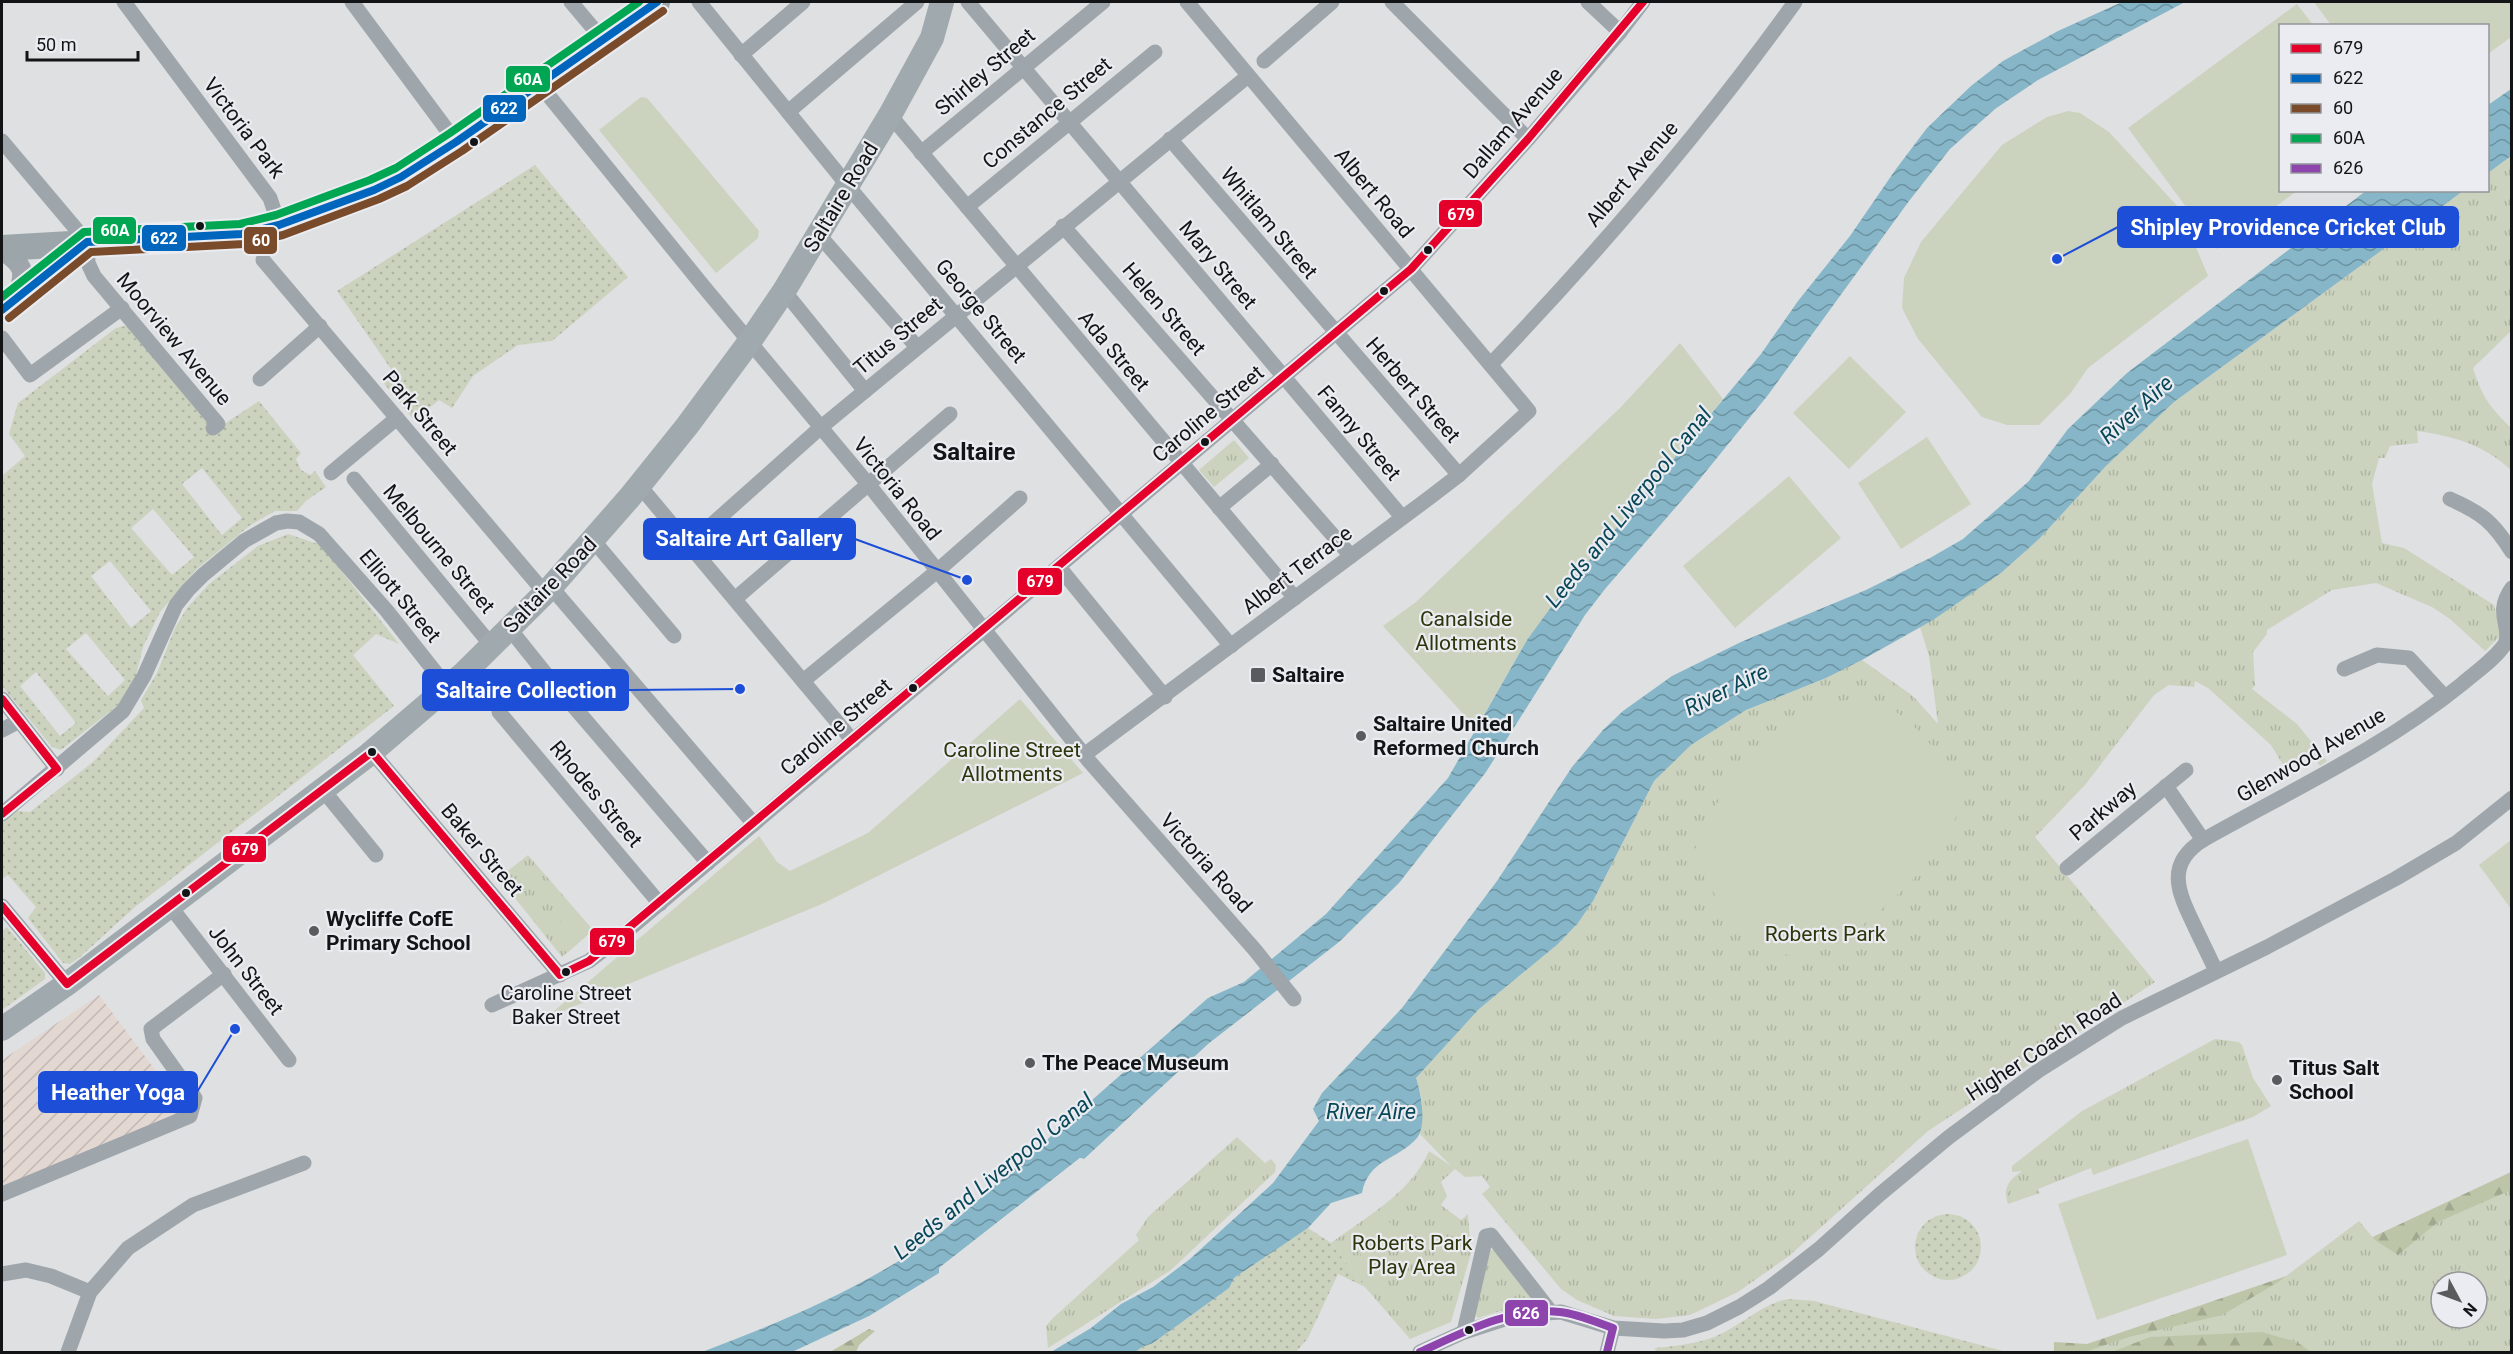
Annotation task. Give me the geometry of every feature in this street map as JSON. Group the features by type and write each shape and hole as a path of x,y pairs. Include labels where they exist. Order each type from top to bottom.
{"highway":[{"path":"2,249 242,234 279,225 374,190 401,177 456,142 657,2"}],"main road":[{"name":"Saltaire Road","path":"2,1029 67,984 372,752 492,646 548,590 639,485 750,341 784,291 890,115 932,38 942,2"}],"street":[{"name":"Victoria Park","path":"124,2 270,198 279,225"},
{"path":"572,2 603,40"},
{"name":"George Street","path":"699,2 848,186 957,314 1231,646"},
{"path":"741,55 803,2"},
{"path":"788,112 917,2"},
{"name":"Shirley Street","path":"921,153 1103,2"},
{"name":"Albert Road","path":"1187,2 1530,411"},
{"path":"1264,62 1332,2"},
{"path":"1392,2 1528,139"},
{"path":"1588,2 1620,32"},
{"name":"Dallam Avenue","path":"1411,269 1528,139 1643,2"},
{"name":"Albert Avenue","path":"1491,363 1562,289 1628,213 1749,65 1795,2"},
{"path":"357,3 456,142"},
{"name":"Mary Street","path":"977,5 1024,67 1284,376"},
{"name":"Constance Street","path":"966,207 1155,52"},
{"name":"Titus Street","path":"690,544 820,428 1248,76"},
{"name":"Victoria Road","path":"540,85 868,485 1086,758 1255,950 1292,997"},
{"name":"Ada Street","path":"890,115 1295,598"},
{"name":"Whitlam Street","path":"1170,139 1335,333"},
{"path":"2,141 87,242 9,304"},
{"name":"Helen Street","path":"1064,226 1351,556"},
{"path":"818,234 917,347"},
{"name":"Moorview Avenue","path":"87,242 88,263 94,276 218,424 213,428"},
{"path":"2,249 23,269 23,280 9,304"},
{"name":"Park Street","path":"263,260 397,418 754,824"},
{"name":"Caroline Street","path":"492,1005 589,961 660,904 1411,269"},
{"path":"784,291 865,391"},
{"path":"2,338 30,375 122,308"},
{"path":"260,379 320,326"},
{"name":"Herbert Street","path":"1335,333 1459,475"},
{"name":"Fanny Street","path":"1284,376 1402,517"},
{"name":"Albert Terrace","path":"1086,758 1459,475 1530,411"},
{"path":"736,598 950,414"},
{"path":"331,473 397,418"},
{"path":"1219,508 1272,464"},
{"name":"Melbourne Street","path":"354,479 492,646"},
{"path":"639,485 736,598 853,741"},
{"path":"803,681 936,572 1020,498"},
{"path":"2450,499 2476,510 2499,531 2511,552"},
{"name":"Elliott Street","path":"57,769 123,711 144,676 176,605 203,575 244,541 276,523 299,522 319,534 387,611 447,687"},
{"path":"593,540 674,636"},
{"path":"1059,567 1166,697"},
{"name":"Glenwood Avenue","path":"2216,971 2178,888 2182,861 2194,846 2203,840 2373,747 2445,697 2500,650 2510,635 2503,614 2505,599 2511,588"},
{"path":"509,628 544,673 708,863"},
{"path":"2344,669 2377,655 2409,658 2445,697"},
{"path":"2,699 57,769 2,814"},
{"name":"Rhodes Street","path":"499,712 660,904"},
{"path":"2,730 19,721"},
{"name":"Baker Street","path":"372,752 560,975"},
{"name":"Parkway","path":"2067,868 2186,770"},
{"name":"Parkway","path":"2166,786 2203,840"},
{"path":"322,790 376,855"},
{"name":"Higher Coach Road","path":"1430,1351 1464,1332 1517,1315 1561,1312 1613,1328 1683,1330 1707,1323 1739,1307 1769,1288 1819,1249 1949,1137 2038,1071 2122,1018 2364,896 2446,849 2511,798"},
{"path":"2,906 67,984"},
{"name":"John Street","path":"170,906 289,1060"},
{"path":"2,1194 190,1116 195,1098 153,1039 151,1029 224,974"},
{"path":"68,1353 90,1292 128,1248 193,1205 304,1162"},
{"path":"1464,1332 1486,1236 1491,1235 1551,1312"},
{"path":"2,1274 26,1270 51,1276 90,1292"},
{"path":"1607,1353 1613,1328"}],"shaded area":[{"path":"99,995 186,1111 2,1189 2,1060"}],"green space":[{"path":"2314,2 2511,2 2511,37 2489,53 2489,24 2330,24"},
{"path":"2297,4 2312,24 2279,24 2279,192 2296,192 2217,249 2128,128"},
{"path":"641,97 647,98 759,231 758,238 716,273 599,130"},
{"path":"2068,111 2080,113 2109,132 2180,209 2208,276 2088,368 2070,394 2039,425 2007,425 1982,417 1918,339 1902,308 1904,278 1921,242 2002,145 2047,117"},
{"name":"Roberts Park","path":"2511,156 2511,331 2473,368 2488,401 2511,428 2511,470 2490,454 2468,443 2417,431 2418,443 2390,446 2385,458 2379,458 2372,484 2382,543 2404,548 2494,605 2501,635 2485,651 2450,619 2432,607 2376,583 2332,590 2267,630 2267,634 2253,652 2255,685 2252,689 2297,724 2327,761 2320,766 2312,755 2285,768 2271,745 2208,688 2195,681 2194,687 2169,685 2154,695 2085,785 2035,837 2155,982 1928,1131 1789,1256 1738,1292 1690,1315 1656,1319 1614,1316 1577,1300 1561,1289 1482,1194 1490,1187 1482,1176 1465,1177 1455,1169 1441,1182 1447,1196 1441,1205 1461,1220 1468,1214 1471,1253 1451,1322 1410,1339 1331,1243 1373,1214 1399,1192 1421,1166 1429,1151 1451,1166 1419,1133 1422,1106 1416,1078 1479,1009 1558,944 1578,923 1593,901 1654,781 1691,745 1746,710 1826,678 1862,660 1913,696 1938,724 1929,656 1920,627 2001,573 2040,538 2105,467 2174,402 2462,192 2489,192 2489,172"},
{"path":"535,165 628,277 552,341 518,345 473,376 452,408 439,400 414,420 382,381 393,372 337,291"},
{"path":"129,325 215,430 259,401 301,453 296,459 301,470 310,475 315,471 326,487 306,501 297,511 275,511 249,526 197,569 160,612 143,647 135,679 122,702 61,750 52,747 2,686 2,476 25,456 9,434 18,403 116,328","holes":["202,468 242,518 222,535 182,484","153,509 194,557 172,575 131,528","110,561 151,611 131,628 91,576","86,633 125,680 108,696 66,649","36,672 76,723 60,736 20,686"]},
{"name":"Canalside Allotments","path":"1680,343 1723,399 1527,640 1476,728 1383,626 1416,602 1620,408"},
{"path":"1850,356 1906,412 1849,469 1793,413"},
{"path":"1927,437 1971,504 1901,549 1858,483"},
{"path":"1234,440 1249,458 1214,487 1199,470"},
{"path":"1789,476 1841,538 1735,628 1683,566"},
{"path":"288,534 321,545 399,644 376,634 353,655 394,706 135,907 80,957 70,964 63,963 28,918 36,907 8,875 2,879 2,821 17,811 30,812 93,762 144,708 141,700 157,673 175,628 187,608 209,584 258,546"},
{"name":"Caroline Street Allotments","path":"1020,699 1083,773 822,904 546,1018 759,836 777,862 790,871 868,833"},
{"path":"1856,699 1891,709 1913,725 1925,738 1954,781 1959,794 1958,810 1945,840 1918,874 1899,894 1856,931 1834,945 1813,954 1794,956 1782,953 1758,940 1736,921 1708,885 1694,852 1708,816 1737,775 1782,735 1825,703"},
{"path":"2511,840 2511,909 2479,865"},
{"path":"528,855 593,930 562,957 499,878"},
{"path":"575,910 593,930 567,953 549,931"},
{"path":"7,927 45,973 45,979 2,1010 2,931"},
{"path":"2215,1039 2239,1042 2242,1045 2253,1078 2271,1106 2253,1117 2093,1175 2091,1168 2038,1189 2040,1193 2008,1204 2006,1193 2008,1185 2022,1171 2012,1172 2012,1166 2082,1111"},
{"path":"1237,1137 1265,1163 1271,1159 1276,1165 1275,1172 1171,1270 1048,1348 1046,1326 1052,1319 1139,1240 1136,1235 1148,1217"},
{"path":"2248,1139 2287,1255 2097,1320 2058,1204"},
{"path":"2511,1172 2511,1352 2054,1352 2054,1342 2087,1344 2298,1272"},
{"path":"2511,1190 2511,1352 2311,1352 2297,1342 2262,1332 2150,1337 2112,1352 2085,1352 2129,1337 2222,1315 2277,1283 2359,1221 2375,1240 2398,1255 2438,1222"},
{"path":"1948,1214 1961,1217 1971,1224 1978,1234 1981,1247 1978,1260 1971,1270 1961,1277 1948,1280 1935,1277 1925,1270 1918,1260 1915,1247 1918,1234 1925,1224 1935,1217"},
{"path":"1380,1215 1393,1225 1377,1277 1358,1251 1342,1249 1338,1244"},
{"path":"1308,1228 1331,1243 1365,1287 1338,1274 1308,1338 1296,1352 1135,1352 1153,1343 1229,1288 1234,1278"},
{"path":"1486,1250 1494,1250 1533,1301 1478,1318 1473,1312"},
{"path":"1788,1299 1814,1301 2007,1352 1656,1352 1655,1348 1692,1343 1724,1333 1769,1306"},
{"path":"869,1329 875,1331 859,1345 856,1352 830,1352"}],"water":[{"path":"2122,2 2185,2 2038,80 1995,109 1950,149 1909,201 1768,395 1585,615 1486,772 1399,883 1339,942 1208,1044 1084,1159 1080,1158 939,1268 939,1273 869,1316 792,1352 702,1352 796,1314 856,1285 942,1232 1208,998 1244,982 1326,914 1448,778 1527,640 1557,599 1761,354 1798,301 1850,236 1927,128 1971,86 2003,61 2058,31"},
{"path":"2511,89 2511,156 2489,172 2489,104"},
{"name":"River Aire","path":"2364,192 2462,192 2174,402 2105,467 2040,538 2001,573 1933,620 1862,660 1826,678 1746,710 1691,745 1654,781 1593,901 1578,923 1558,944 1479,1009 1416,1078 1422,1109 1420,1133 1409,1145 1370,1173 1362,1193 1331,1203 1308,1228 1234,1278 1229,1288 1153,1343 1135,1352 1051,1352 1091,1328 1121,1304 1153,1287 1190,1259 1273,1183 1319,1121 1313,1109 1322,1093 1402,1008 1497,881 1572,767 1603,730 1623,711 1672,676 1741,642 1866,590 1963,539 2029,481 2068,429 2127,373"}],"pier":[{"path":"1080,1158 1084,1159 939,1273 939,1268"}],"transit line":[{"name":"60A","path":"2,297 84,232 240,224 276,215 396,168 639,2"},
{"name":"622","path":"2,310 87,242 242,234 279,225 374,190 401,177 456,142 657,2"},
{"name":"679","path":"2,906 67,984 372,752 560,975 589,961 1411,269 1528,139 1643,2"},
{"name":"60","path":"9,318 91,252 244,244 283,235 379,199 407,186 462,151 663,11"},
{"name":"679","path":"2,699 57,769 2,814"},
{"name":"626","path":"1420,1352 1505,1317 1541,1311 1573,1314 1613,1328 1607,1352"}],"place":[{"name":"Shipley Providence Cricket Club","path":"2057,259"},
{"name":"Saltaire Art Gallery","path":"967,580"},
{"name":"Saltaire","path":"1258,675"},
{"name":"Saltaire Collection","path":"740,689"},
{"name":"Saltaire United Reformed Church","path":"1361,736"},
{"name":"Wycliffe CofE Primary School","path":"314,931"},
{"name":"Caroline Street Baker Street","path":"566,972"},
{"name":"Heather Yoga","path":"235,1029"},
{"name":"The Peace Museum","path":"1030,1063"},
{"name":"Titus Salt School","path":"2277,1080"}],"district":[{"name":"Saltaire","path":"974,452"}],"water label":[{"name":"Leeds and Liverpool Canal","path":"1628,507"},
{"name":"Leeds and Liverpool Canal","path":"993,1176"}],"park label":[{"name":"Roberts Park Play Area","path":"1412,1255"}]}
